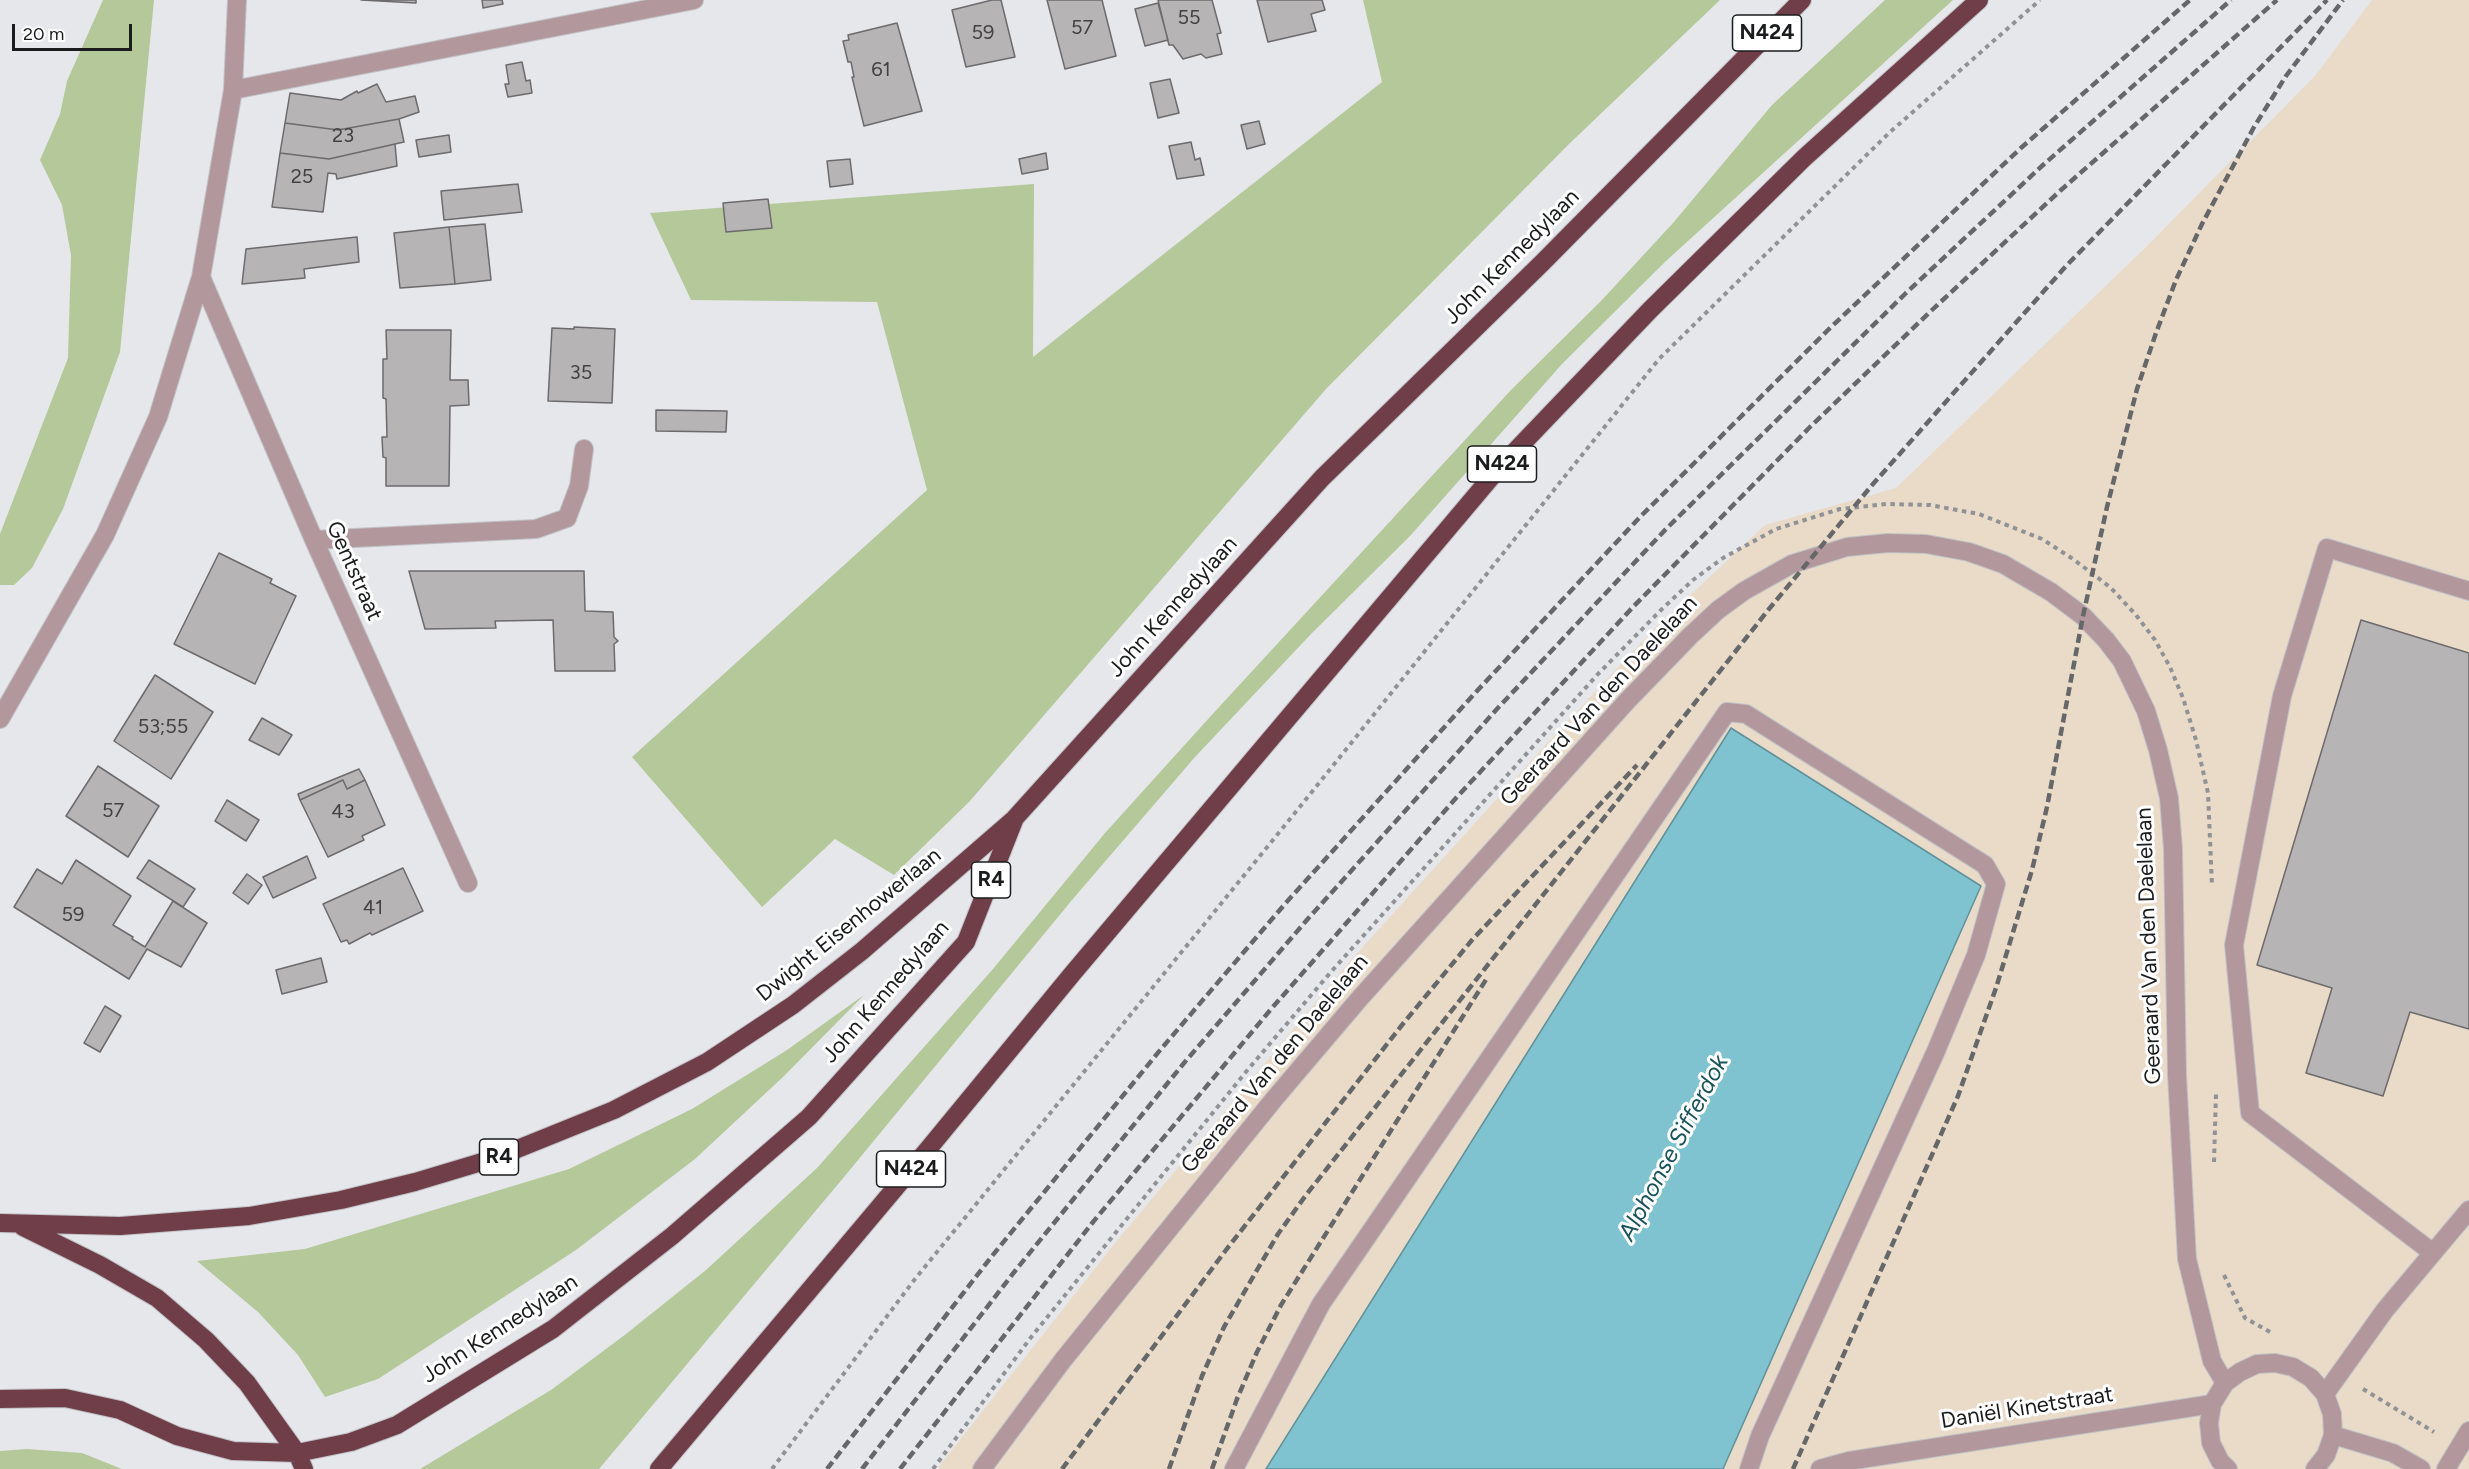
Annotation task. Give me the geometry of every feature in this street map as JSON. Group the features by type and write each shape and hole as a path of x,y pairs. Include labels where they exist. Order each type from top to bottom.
{"highway":[{"name":"John Kennedylaan","path":"0,1399 65,1398 120,1410 177,1436 233,1451 301,1461 396,1425 553,1329 672,1236 809,1117 966,942 1015,818 1322,478 1542,262 1802,0"},
{"name":"N424","path":"659,1469 1499,468 1650,310 1803,158 1979,0"},
{"name":"Dwight Eisenhowerlaan","path":"8,1223 120,1226 249,1216 352,1197 415,1182 495,1158 614,1110 717,1056 793,1005 862,951 1015,818"},
{"name":"Dwight Eisenhowerlaan","path":"8,1223 100,1265 157,1298 206,1340 247,1383 301,1461"}],"street":[{"path":"0,719 105,535 158,417 201,276 233,90 237,0"},
{"path":"233,90 694,0"},
{"name":"Gentstraat","path":"201,276 314,540 468,882"},
{"path":"314,540 536,529 567,518 579,486 584,449"},
{"name":"Geeraard Van den Daelelaan","path":"981,1469 1070,1351 1290,1080 1360,998 1611,718 1690,636 1718,610 1744,591 1792,564 1847,547 1888,543 1926,544 1968,552 2003,564 2051,592 2083,616 2106,640 2122,661 2146,711 2169,798 2173,849 2177,1076 2187,1259 2212,1361 2225,1383"},
{"path":"2433,1252 2250,1113 2234,945 2282,696 2327,548 2469,591"},
{"path":"1234,1469 1321,1304 1727,712 1746,714 1985,865 1996,884 1976,955 1936,1051 1760,1436 1749,1469"},
{"path":"2325,1394 2385,1310 2469,1210"},
{"path":"2228,1469 2220,1461 2211,1443 2209,1423 2212,1404 2225,1383 2240,1372 2257,1364 2293,1367 2311,1378 2325,1394 2332,1414 2333,1435 2326,1455 2315,1469"},
{"name":"Daniël Kinetstraat","path":"1820,1469 1849,1461 2212,1404"},
{"path":"2446,1469 2469,1431"},
{"path":"2333,1435 2393,1453 2421,1469"}],"path":[{"path":"772,1469 915,1279 1299,808 1659,359 1889,133 2040,0"},
{"path":"933,1469 1054,1309 1245,1073 1338,964 1598,674 1693,580 1723,558 1776,529 1840,509 1886,504 1930,505 1979,514 2026,532 2073,559 2110,587 2155,640 2183,698 2196,740 2208,793 2212,895"},
{"path":"2214,1170 2216,1086"},
{"path":"2218,1264 2245,1317 2273,1335"},
{"path":"2339,1374 2458,1447"}],"shaded area":[{"path":"2372,0 2469,0 2469,1469 1723,1469 1981,887 1731,728 1266,1469 937,1469 1115,1243 1351,960 1651,632 1765,525 1896,488 2144,249 2315,76"}],"green space":[{"path":"103,0 154,0 120,352 63,509 32,568 14,585 0,585 0,534 68,358 71,255 62,205 40,160 60,114 67,81"},
{"path":"1363,0 1720,0 1569,144 1326,389 969,802 894,875 835,839 762,907 632,757 927,490 877,302 691,300 650,213 1034,184 1033,357 1382,82"},
{"path":"1885,0 1953,0 1666,261 1562,364 1410,536 1311,634 1195,757 1072,900 599,1469 420,1469 551,1390 626,1334 706,1270 817,1168 993,969 1105,833 1209,718 1511,390 1601,301 1673,223 1772,105"},
{"path":"864,995 783,1077 695,1159 576,1250 378,1379 325,1397 298,1355 258,1312 197,1261 305,1249 569,1169 692,1109 787,1050"},
{"path":"27,1449 82,1453 122,1469 0,1469 0,1451"}],"water":[{"name":"Alphonse Sifferdok","path":"1731,728 1981,886 1723,1469 1266,1469"}],"building":[{"path":"361,0 416,0 416,3"},
{"path":"482,0 502,0 503,4 483,8"},
{"path":"1001,0 1015,57 966,67 952,10"},
{"path":"1047,0 1102,0 1116,56 1065,69"},
{"path":"1158,0 1212,0 1221,33 1217,34 1222,54 1206,58 1201,54 1183,59 1173,45 1169,45"},
{"path":"1257,0 1322,0 1325,10 1311,14 1316,31 1268,42"},
{"path":"1158,3 1168,40 1145,46 1135,9"},
{"path":"897,23 922,111 864,126 852,77 854,77 851,62 848,62 843,41 849,40 848,35"},
{"path":"522,62 526,81 530,80 532,93 508,97 505,84 509,84 506,65"},
{"path":"1170,79 1179,113 1158,118 1150,83"},
{"path":"377,84 386,102 415,96 419,112 399,119 338,130 285,123 290,93 341,100"},
{"path":"399,119 404,142 329,159 280,153 285,123 338,130"},
{"path":"1259,121 1265,144 1247,149 1241,125"},
{"path":"449,135 451,152 419,157 416,140"},
{"path":"1191,142 1195,160 1200,158 1204,175 1177,179 1169,146"},
{"path":"395,144 397,166 337,179 336,174 328,173 323,212 272,207 280,153 329,159"},
{"path":"1046,153 1048,169 1022,174 1019,159"},
{"path":"850,159 853,184 830,187 827,161"},
{"path":"518,184 522,212 444,220 441,191"},
{"path":"768,199 772,228 726,232 723,203"},
{"path":"485,224 491,280 455,284 449,227"},
{"path":"449,227 455,284 400,288 394,233"},
{"path":"357,237 359,262 304,269 305,278 242,284 246,249"},
{"path":"574,327 615,329 612,403 548,401 552,328 574,329"},
{"path":"386,330 451,330 450,380 468,380 469,405 450,406 449,486 386,486 386,458 383,457 382,437 387,437 386,399 383,398 383,359 387,359"},
{"path":"656,410 727,411 726,432 656,431"},
{"path":"219,553 272,579 270,583 296,596 255,684 174,644"},
{"path":"409,571 584,571 585,611 613,612 614,637 618,641 614,644 615,671 555,671 553,620 495,621 496,628 425,629"},
{"path":"2361,620 2469,653 2469,1029 2410,1012 2383,1096 2306,1073 2332,988 2257,965"},
{"path":"155,675 213,712 171,779 114,741"},
{"path":"262,718 292,735 279,755 249,740"},
{"path":"98,766 159,806 128,857 66,816"},
{"path":"359,769 365,780 347,789 343,780 300,800 298,794"},
{"path":"343,780 347,789 365,780 385,825 362,836 364,840 328,857 300,800"},
{"path":"227,800 259,820 246,841 215,821"},
{"path":"307,856 316,878 273,898 263,877"},
{"path":"76,860 131,896 113,925 145,947 173,901 207,923 181,967 147,949 129,979 14,907 37,869 62,884"},
{"path":"149,860 195,889 183,907 137,878"},
{"path":"403,868 423,911 349,944 347,940 341,942 323,904"},
{"path":"247,874 262,885 248,904 233,893"},
{"path":"321,958 327,982 282,994 276,970"},
{"path":"105,1006 121,1016 100,1052 84,1043"}],"railway":[{"path":"827,1469 992,1256 1161,1049 1284,905 1476,692 1641,516 1829,329 2022,147 2190,0"},
{"path":"862,1469 1015,1271 1184,1063 1306,921 1496,710 1666,529 1906,293 2043,165 2231,0"},
{"path":"900,1469 1093,1222 1272,1008 1456,798 1633,607 1809,428 1932,310 2061,190 2277,0"},
{"path":"1169,1469 1202,1376 1224,1327 1278,1234 1306,1195 1769,609 1873,484 2067,265 2327,0"},
{"path":"1793,1469 1958,1096 1996,988 2032,870 2047,807 2083,616 2107,507 2137,389 2156,333 2176,280 2202,224 2254,127 2286,76 2343,0"},
{"path":"1062,1469 1226,1250 1402,1025 1472,940 1637,765"},
{"path":"1212,1469 1237,1399 1257,1352 1281,1305 1487,978"}]}
